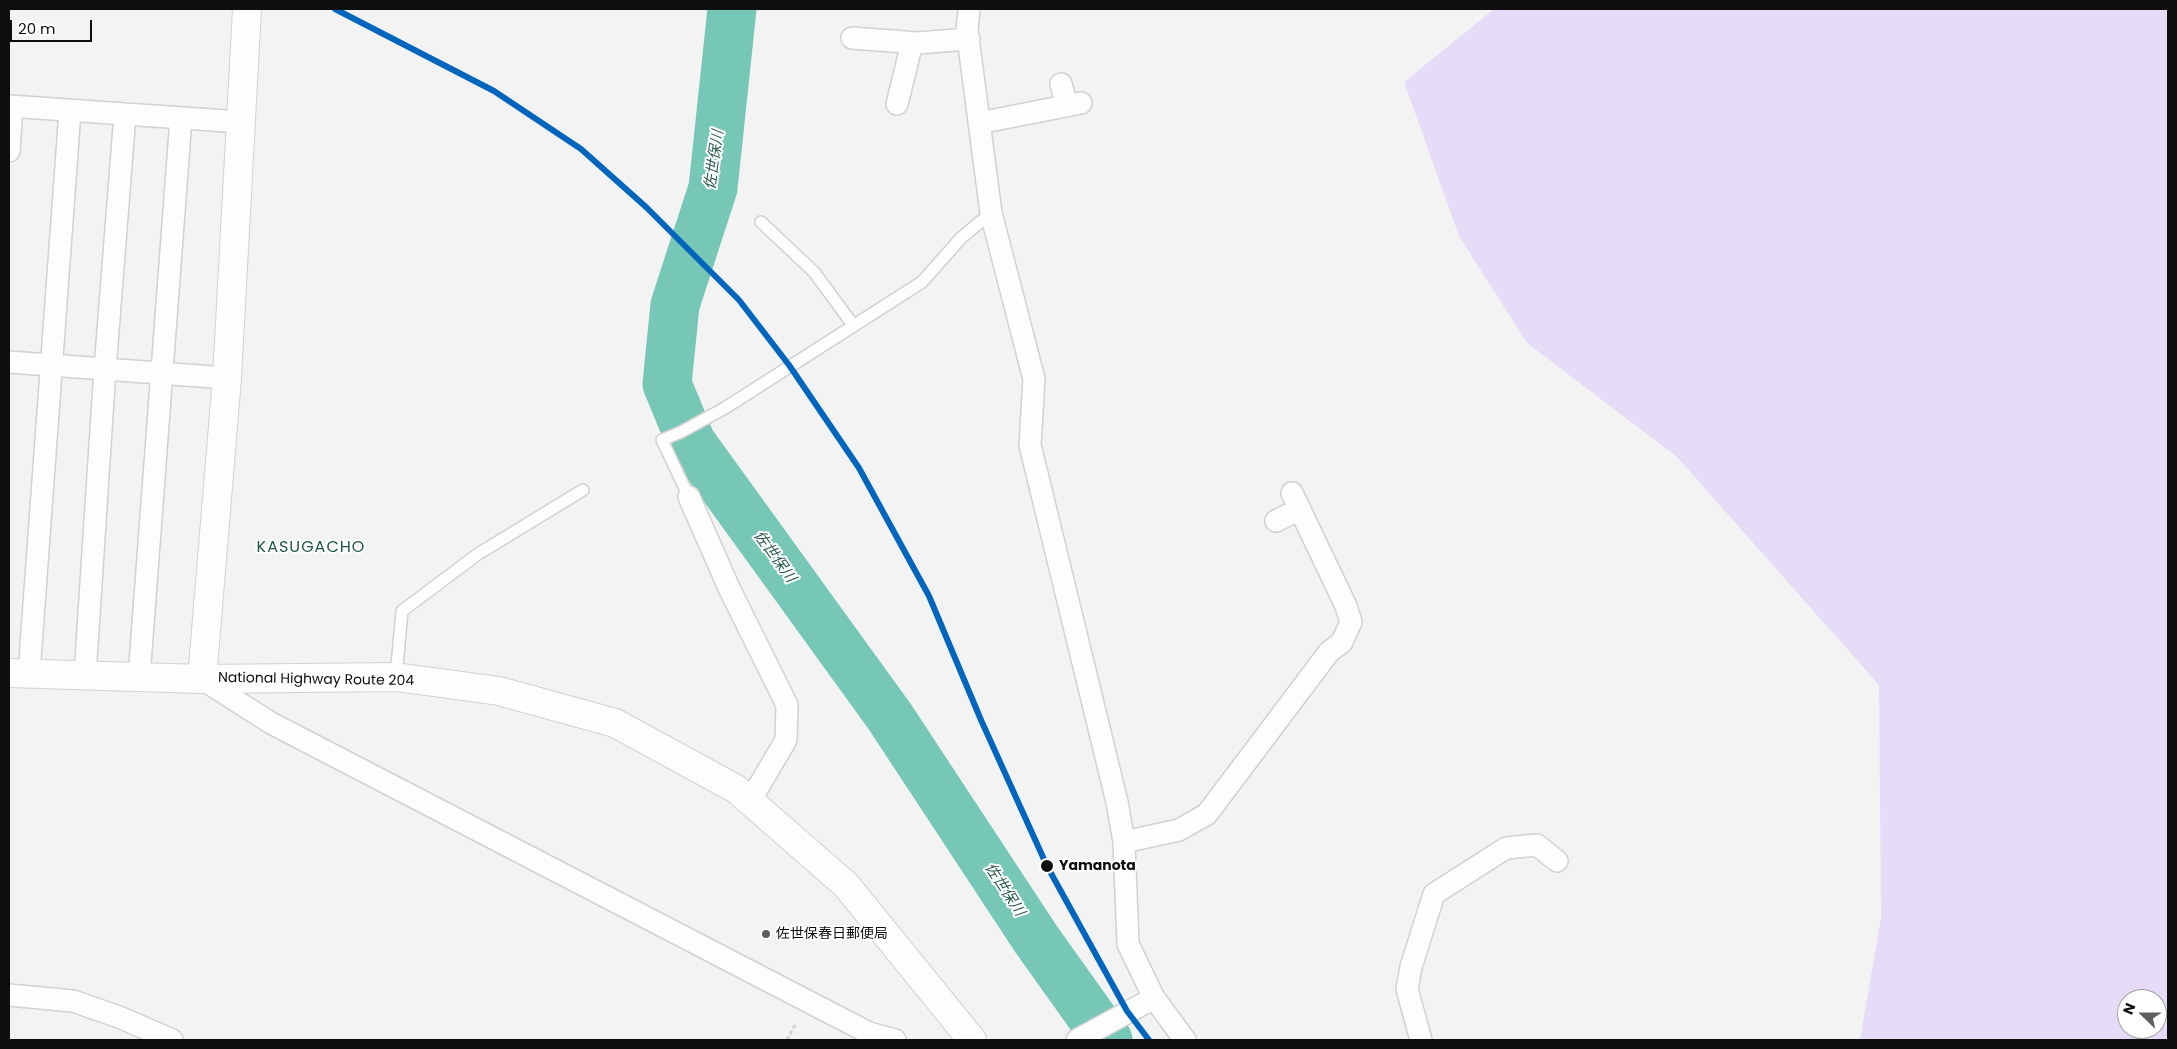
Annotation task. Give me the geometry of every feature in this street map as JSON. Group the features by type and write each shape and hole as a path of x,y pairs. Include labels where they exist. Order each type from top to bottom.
{"main road":[{"path":"202,679 227,378 247,9"},
{"name":"National Highway Route 204","path":"19,673 202,679 396,678 499,691 615,723 736,789 846,885 972,1040"}],"street":[{"path":"969,9 967,30 991,213 1034,379 1030,445 1117,802 1124,842 1128,944 1154,998 1185,1040"},
{"path":"852,38 912,43 968,39"},
{"path":"897,104 912,43"},
{"path":"980,123 1074,105 1061,84"},
{"path":"9,151 11,106 241,122"},
{"path":"19,673 51,365 70,110"},
{"path":"85,675 105,369 125,114"},
{"path":"139,677 181,118"},
{"path":"9,362 227,378"},
{"path":"689,497 729,588 786,705 786,740 750,801"},
{"path":"1124,842 1179,830 1207,814 1329,652 1342,642 1351,622 1346,606 1296,501 1276,521"},
{"path":"202,679 271,723 869,1033 895,1040"},
{"path":"1421,1040 1407,989 1411,967 1434,894 1506,848 1537,845 1557,861"},
{"path":"9,995 73,1001 119,1017 172,1040"},
{"path":"1077,1040 1154,998"}],"lane":[{"path":"689,497 662,440 725,408 922,282 961,238 991,213"},
{"path":"761,222 814,272 853,325"},
{"path":"396,678 402,611 478,554 583,490"}],"shaded area":[{"path":"1494,9 2168,9 2168,1040 1860,1040 1881,917 1879,685 1677,457 1527,343 1459,236 1404,82"}],"waterway":[{"name":"佐世保川","path":"732,9 713,188 675,305 667,384 691,442 890,717 1036,939 1108,1040"}],"transit line":[{"path":"335,9 494,91 581,149 646,207 739,300 789,365 859,468 929,596 981,720 1047,866 1127,1011 1149,1040"}],"place":[{"name":"Yamanota","path":"1047,866"},
{"name":"佐世保春日郵便局","path":"766,934"}],"district":[{"name":"KASUGACHO","path":"311,548"}]}
